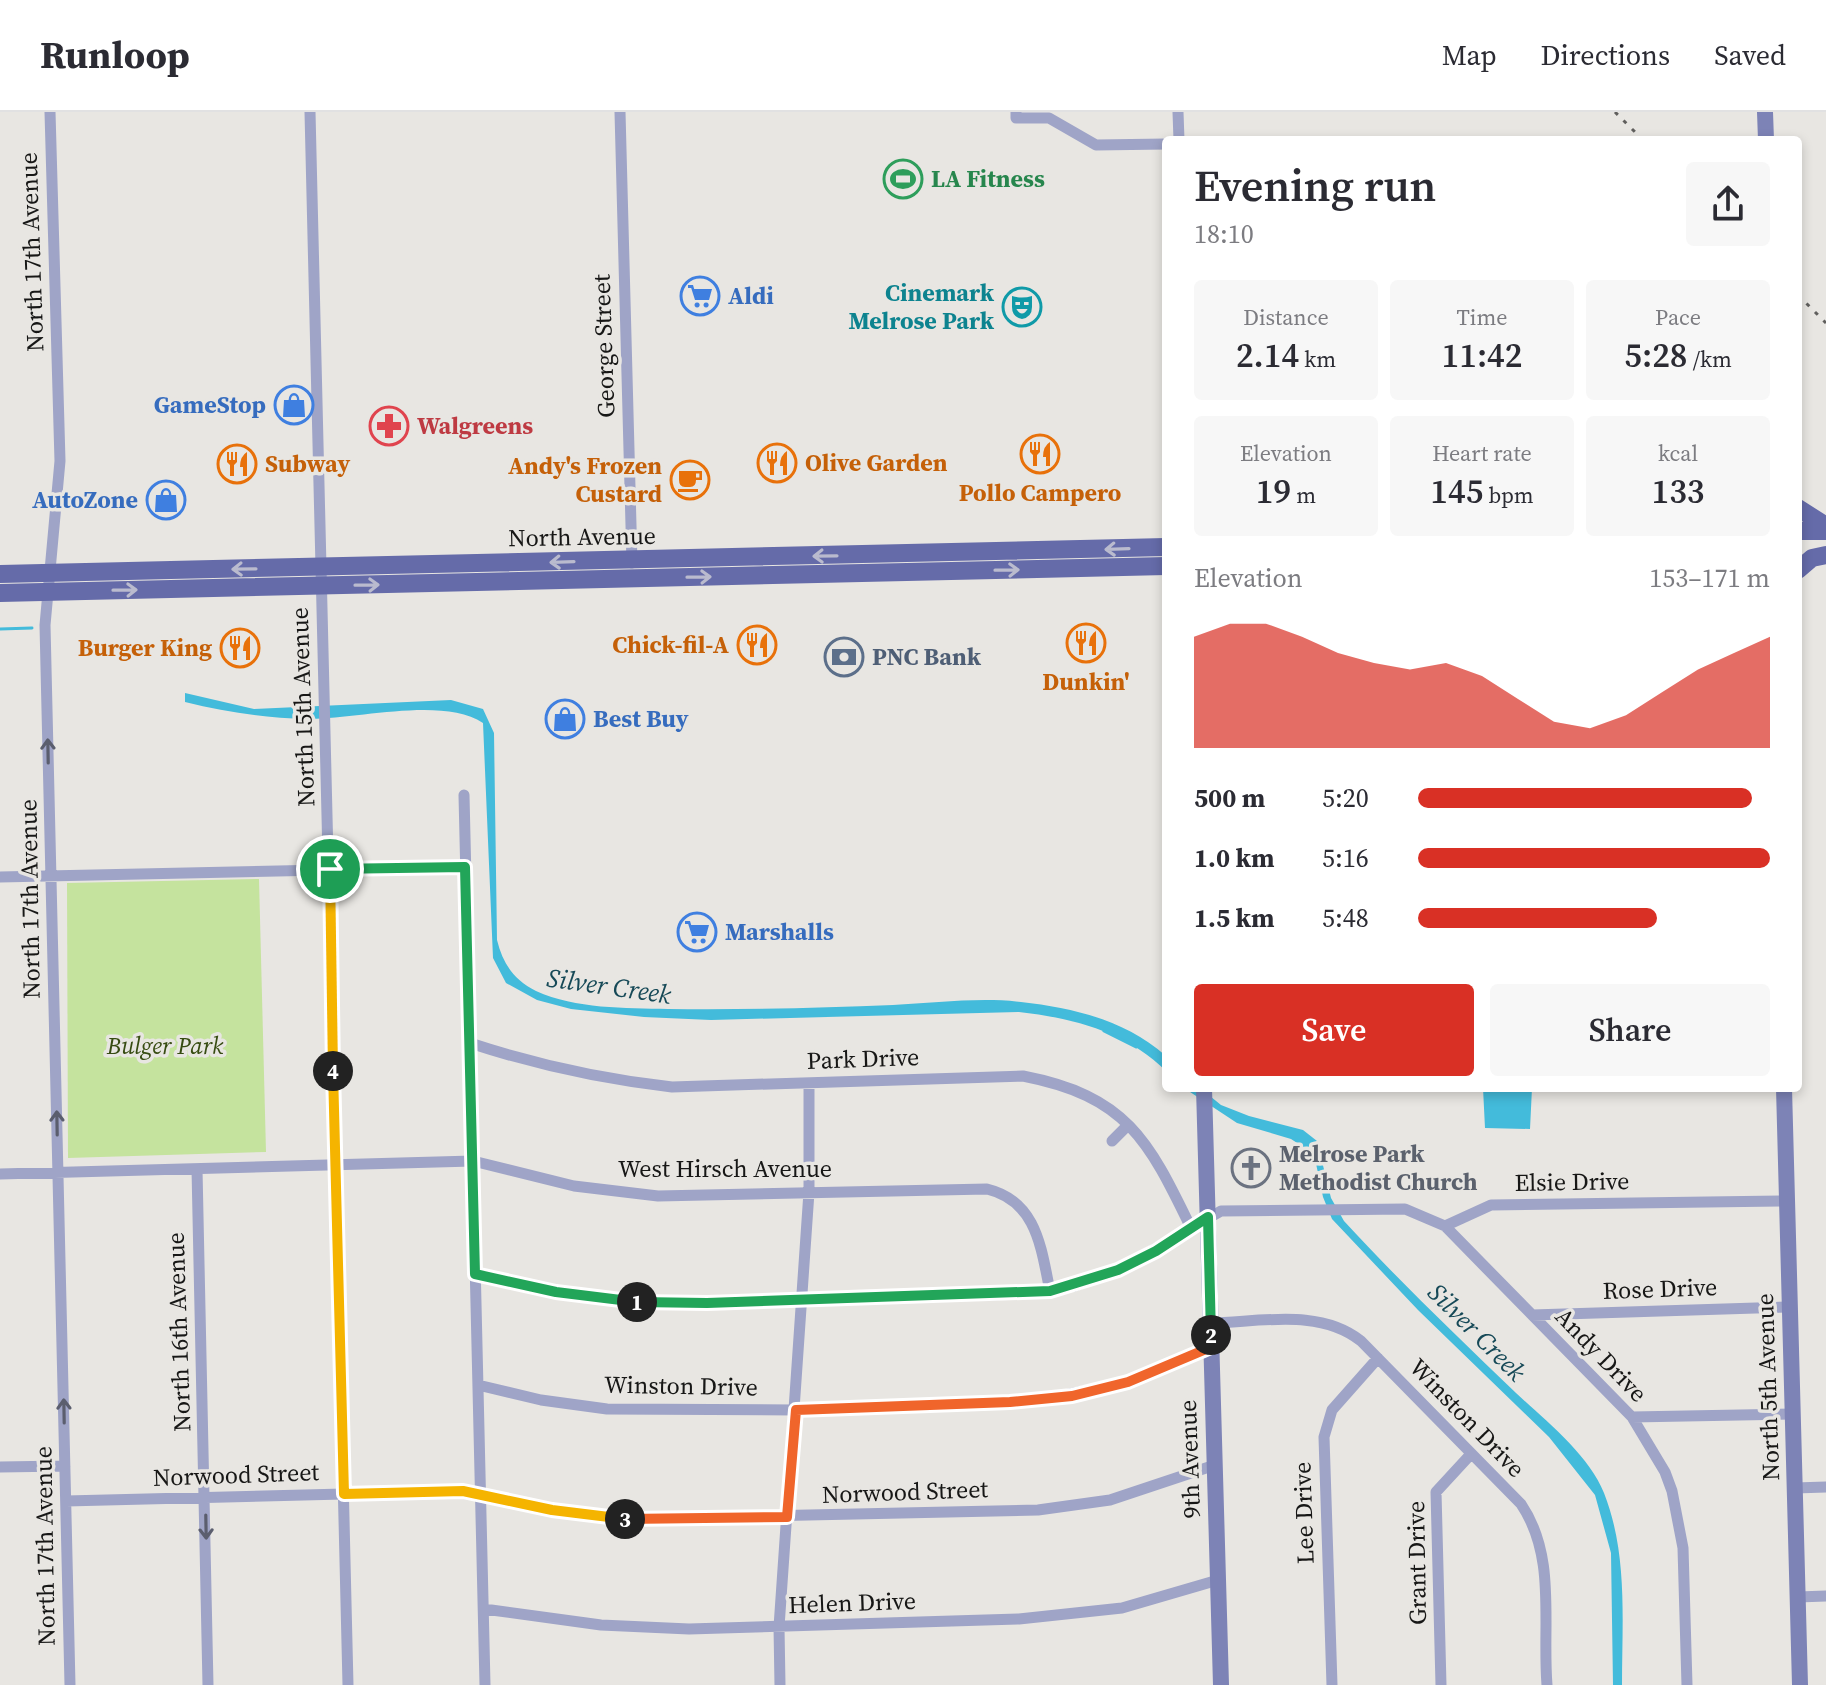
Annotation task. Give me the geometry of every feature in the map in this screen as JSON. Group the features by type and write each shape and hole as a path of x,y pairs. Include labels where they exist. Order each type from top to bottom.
{"main road":[{"path":"1802,511 1826,528"},
{"path":"1802,531 1826,528"},
{"name":"North Avenue","path":"632,569 1162,547"},
{"path":"1802,551 1826,552"},
{"path":"1802,567 1826,552"},
{"name":"North Avenue","path":"0,574 48,582 632,569 1162,566"},
{"name":"North Avenue","path":"0,593 48,582"}],"street":[{"name":"North 17th Avenue","path":"50,112 60,461 45,625 70,1685"},
{"name":"North 15th Avenue","path":"310,112 348,1685"},
{"name":"George Street","path":"620,112 632,569"},
{"path":"1016,112 1016,118 1049,118 1096,145 1162,144"},
{"path":"1178,112 1179,136"},
{"path":"1765,112 1766,136"},
{"path":"464,795 485,1685"},
{"path":"0,877 465,867"},
{"name":"Park Drive","path":"470,1043 539,1066 615,1081 672,1087 1023,1076 1083,1092 1107,1106 1145,1141 1161,1166 1191,1228"},
{"path":"780,1685 779,1627 809,1192 809,1083"},
{"name":"North 5th Avenue","path":"1784,1092 1800,1685"},
{"name":"9th Avenue","path":"1204,1095 1221,1685"},
{"path":"1112,1141 1128,1125"},
{"name":"West Hirsch Avenue","path":"0,1174 473,1161 541,1179 630,1194 976,1188 1002,1193 1021,1206 1031,1219 1050,1291"},
{"name":"North 16th Avenue","path":"197,1169 208,1685"},
{"name":"Elsie Drive","path":"1445,1226 1491,1205 1787,1201"},
{"path":"475,1274 556,1292 625,1301 802,1300 1050,1291 1118,1270 1221,1211 1405,1209 1445,1226"},
{"name":"Andy Drive","path":"1445,1226 1632,1417 1665,1472 1677,1512 1683,1548 1687,1685"},
{"name":"Rose Drive","path":"1532,1315 1790,1307"},
{"name":"Winston Drive","path":"1211,1323 1319,1320 1343,1328 1378,1358 1521,1504 1539,1534 1544,1563 1547,1685"},
{"name":"Winston Drive","path":"478,1385 541,1400 607,1409 796,1410 1010,1402 1072,1396 1128,1382 1211,1347"},
{"name":"Lee Drive","path":"1332,1685 1324,1437 1332,1410 1378,1358"},
{"path":"1632,1417 1793,1414"},
{"name":"Grant Drive","path":"1441,1685 1436,1492 1471,1454"},
{"name":"Norwood Street","path":"66,1501 463,1491 552,1510 626,1519 787,1517 1077,1507 1164,1485 1215,1465"},
{"path":"0,1467 65,1466"},
{"path":"1795,1488 1826,1487"},
{"name":"Helen Drive","path":"484,1609 636,1628 779,1627 1085,1614 1153,1601 1218,1580"},
{"path":"1798,1597 1826,1596"}],"green space":[{"name":"Bulger Park","path":"259,879 266,1152 68,1158 67,883"}],"water":[{"path":"185,693 254,709 451,700 483,709 494,733 497,940 510,970 521,982 551,997 584,1004 652,1009 809,1008 973,1000 1021,1002 1079,1012 1134,1033 1162,1053 1162,1068 1134,1046 1098,1029 1059,1018 1019,1012 711,1020 571,1009 537,1000 506,983 493,958 483,723 466,715 445,711 398,711 307,719 231,712 185,702"},
{"path":"1190,1092 1205,1092 1221,1105 1303,1130 1317,1141 1331,1198 1344,1221 1588,1465 1604,1493 1617,1540 1623,1612 1622,1685 1613,1685 1611,1553 1595,1495 1549,1437 1418,1310 1332,1219 1323,1197 1314,1154 1291,1139 1237,1123"},
{"path":"1483,1092 1532,1092 1530,1129 1485,1128"}],"waterway":[{"path":"0,629 32,628"},
{"name":"Silver Creek","path":"1104,1031 1136,1047"}],"railway":[{"path":"1615,112 1639,136"},
{"path":"1802,299 1826,323"}],"place":[{"name":"LA Fitness","path":"903,179"},
{"name":"Aldi","path":"700,296"},
{"name":"Cinemark Melrose Park","path":"1022,307"},
{"name":"GameStop","path":"294,405"},
{"name":"Walgreens","path":"389,426"},
{"name":"Pollo Campero","path":"1040,454"},
{"name":"Olive Garden","path":"777,463"},
{"name":"Subway","path":"237,464"},
{"name":"Andy's Frozen Custard","path":"690,480"},
{"name":"AutoZone","path":"166,500"},
{"name":"Dunkin'","path":"1086,643"},
{"name":"Chick-fil-A","path":"757,645"},
{"name":"Burger King","path":"240,648"},
{"name":"PNC Bank","path":"844,657"},
{"name":"Best Buy","path":"565,719"},
{"name":"Marshalls","path":"697,932"},
{"name":"Melrose Park Methodist Church","path":"1251,1168"}],"route":[{"path":"465,867 475,1274 580,1296 676,1304 1038,1293 1074,1286 1118,1270 1156,1251 1208,1217 1211,1347 1128,1382 1072,1396 1010,1402 796,1410 787,1517 626,1519 552,1510 463,1491 344,1494 330,869 465,867"}]}
